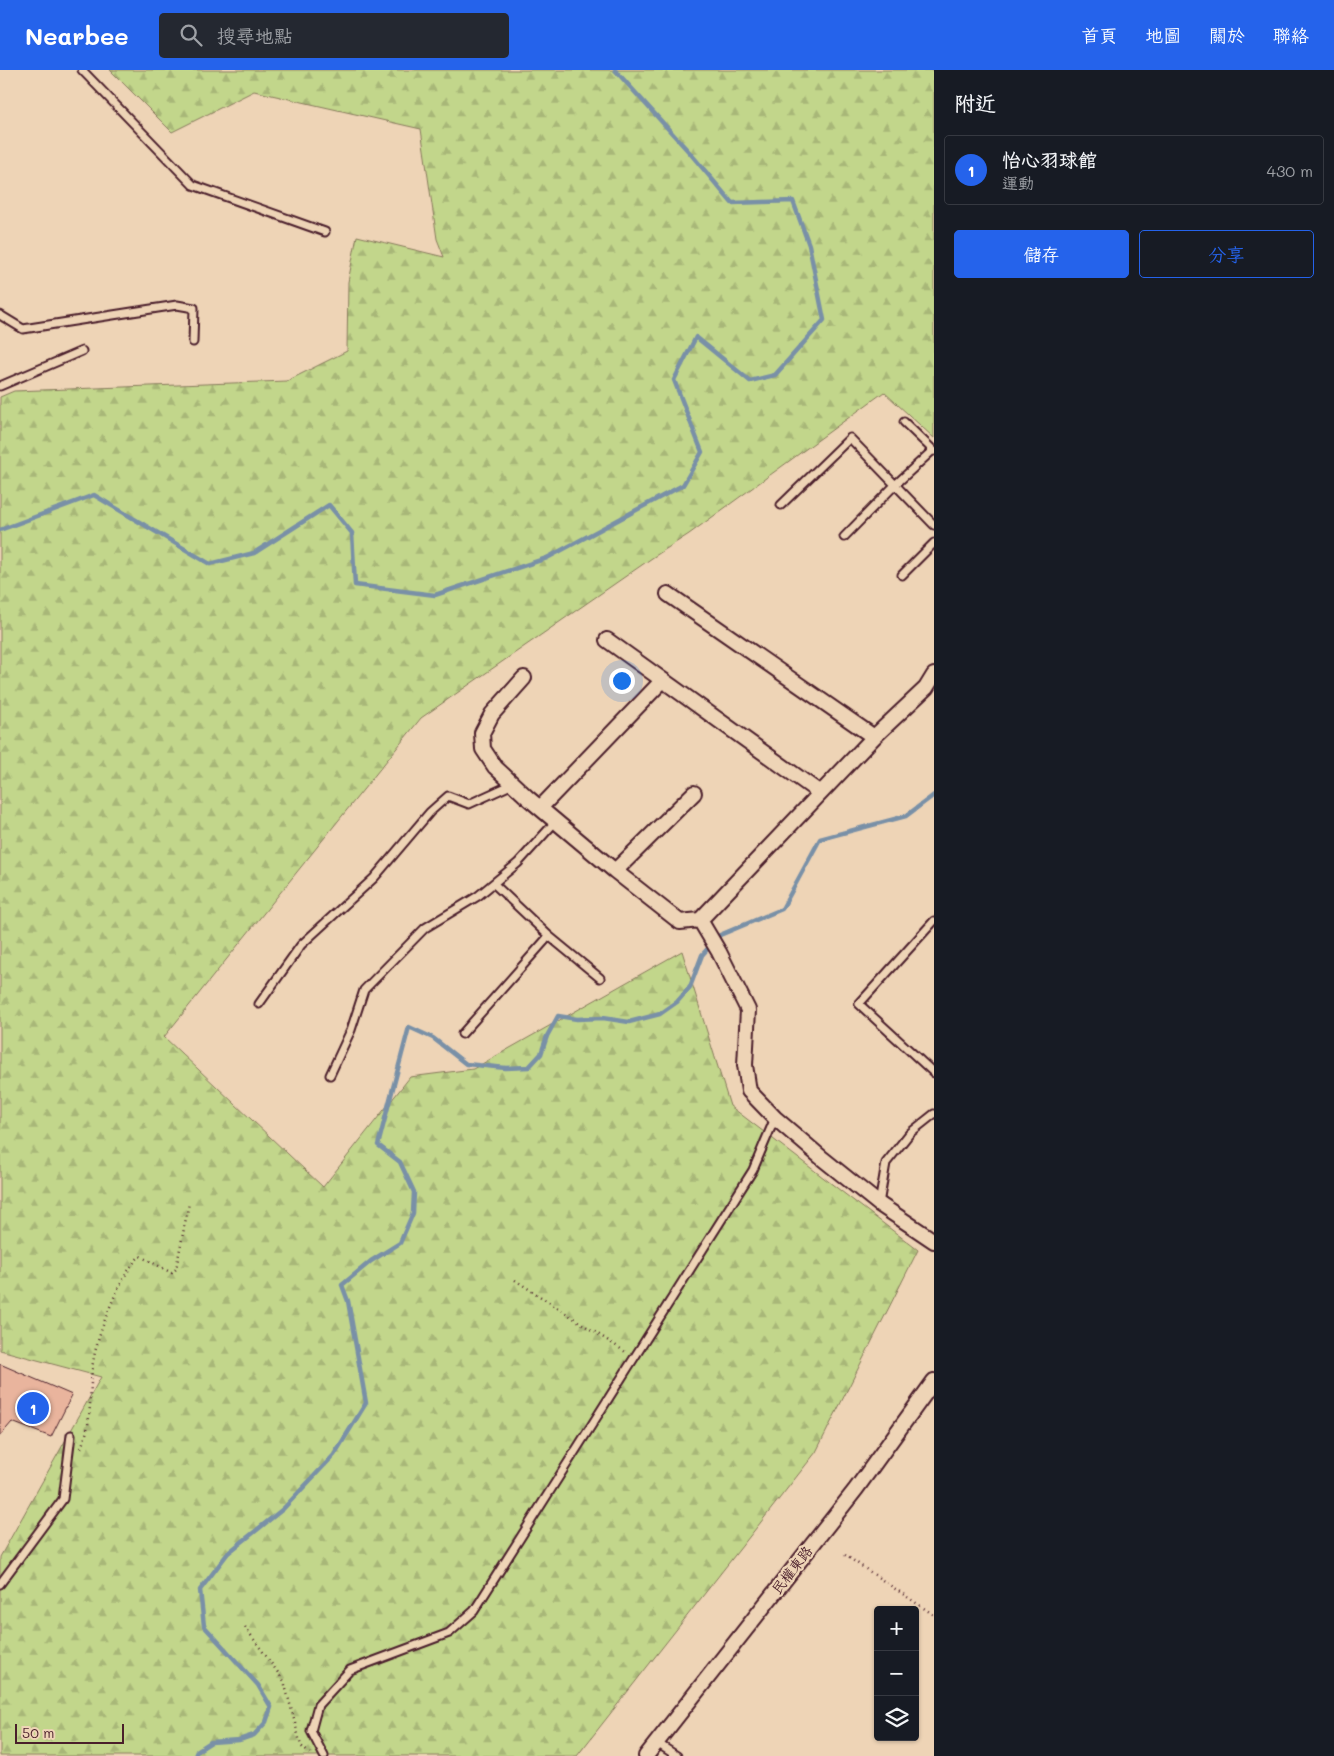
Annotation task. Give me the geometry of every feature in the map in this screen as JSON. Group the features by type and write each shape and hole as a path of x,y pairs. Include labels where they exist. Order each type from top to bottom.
{"street":[{"path":"668,594 874,737"},
{"path":"607,640 820,793"},
{"path":"524,678 492,714 482,733 483,749 495,767 540,808 680,922 700,920 874,737 926,688 934,675"},
{"path":"540,808 663,680"},
{"path":"615,871 694,793"},
{"path":"700,920 719,952 748,1010 745,1065 750,1091 775,1118 823,1159 879,1204 934,1241"},
{"name":"民權東路","path":"646,1756 856,1489 934,1381"}],"lane":[{"path":"82,70 193,185 326,232"},
{"path":"0,315 23,329 177,304 194,308 192,342"},
{"path":"0,386 82,351"},
{"path":"844,537 895,485 934,450 904,422"},
{"path":"781,504 850,438 934,526"},
{"path":"902,575 934,543"},
{"path":"259,1004 301,946 374,878 430,812 448,796 469,804 513,784"},
{"path":"330,1075 351,1030 364,990 425,928 478,896 518,863 556,821"},
{"path":"494,884 549,936 600,978"},
{"path":"934,921 859,1004 934,1073"},
{"path":"462,1034 549,936"},
{"path":"879,1204 886,1163 910,1133 934,1114"},
{"path":"324,1756 311,1731 318,1705 350,1670 449,1633 474,1611 753,1170 775,1118"},
{"path":"0,1584 63,1499 71,1435"},
{"path":"657,1743 677,1756"}],"path":[{"path":"78,1456 87,1430 94,1357 103,1327 121,1283 135,1260 140,1256 172,1273 176,1269 189,1203"},
{"path":"515,1280 634,1357"},
{"path":"845,1555 934,1615"},
{"path":"245,1627 284,1681 301,1746 314,1756"}],"green space":[{"path":"110,70 934,70 934,438 884,392 689,534 421,718 164,1037 323,1187 410,1077 473,1069 682,951 730,1106 918,1250 816,1452 577,1756 0,1756 0,1557 101,1377 0,1350 0,397 14,391 287,381 347,351 348,282 357,236 444,257 437,239 421,129 254,91 172,132"}],"building":[{"path":"0,1364 72,1395 51,1437 12,1422 0,1436"}],"waterway":[{"path":"0,530 94,495 210,564 254,553 329,505 352,533 355,585 435,595 547,558 683,485 702,452 674,380 696,337 750,381 775,375 824,320 809,245 793,201 732,203 615,70"},
{"path":"195,1756 197,1751 211,1742 239,1740 254,1735 266,1722 271,1707 258,1685 204,1626 200,1590 228,1553 283,1509 334,1455 366,1403 348,1301 342,1285 371,1261 400,1243 413,1213 414,1192 400,1162 378,1145 409,1027 433,1038 466,1064 506,1068 529,1067 541,1054 547,1036 558,1016 577,1019 603,1018 629,1022 660,1014 677,1002 690,987 702,955 720,935 782,909 820,839 906,816 934,795"}],"place":[{"name":"怡心羽球館","path":"33,1408"}]}
